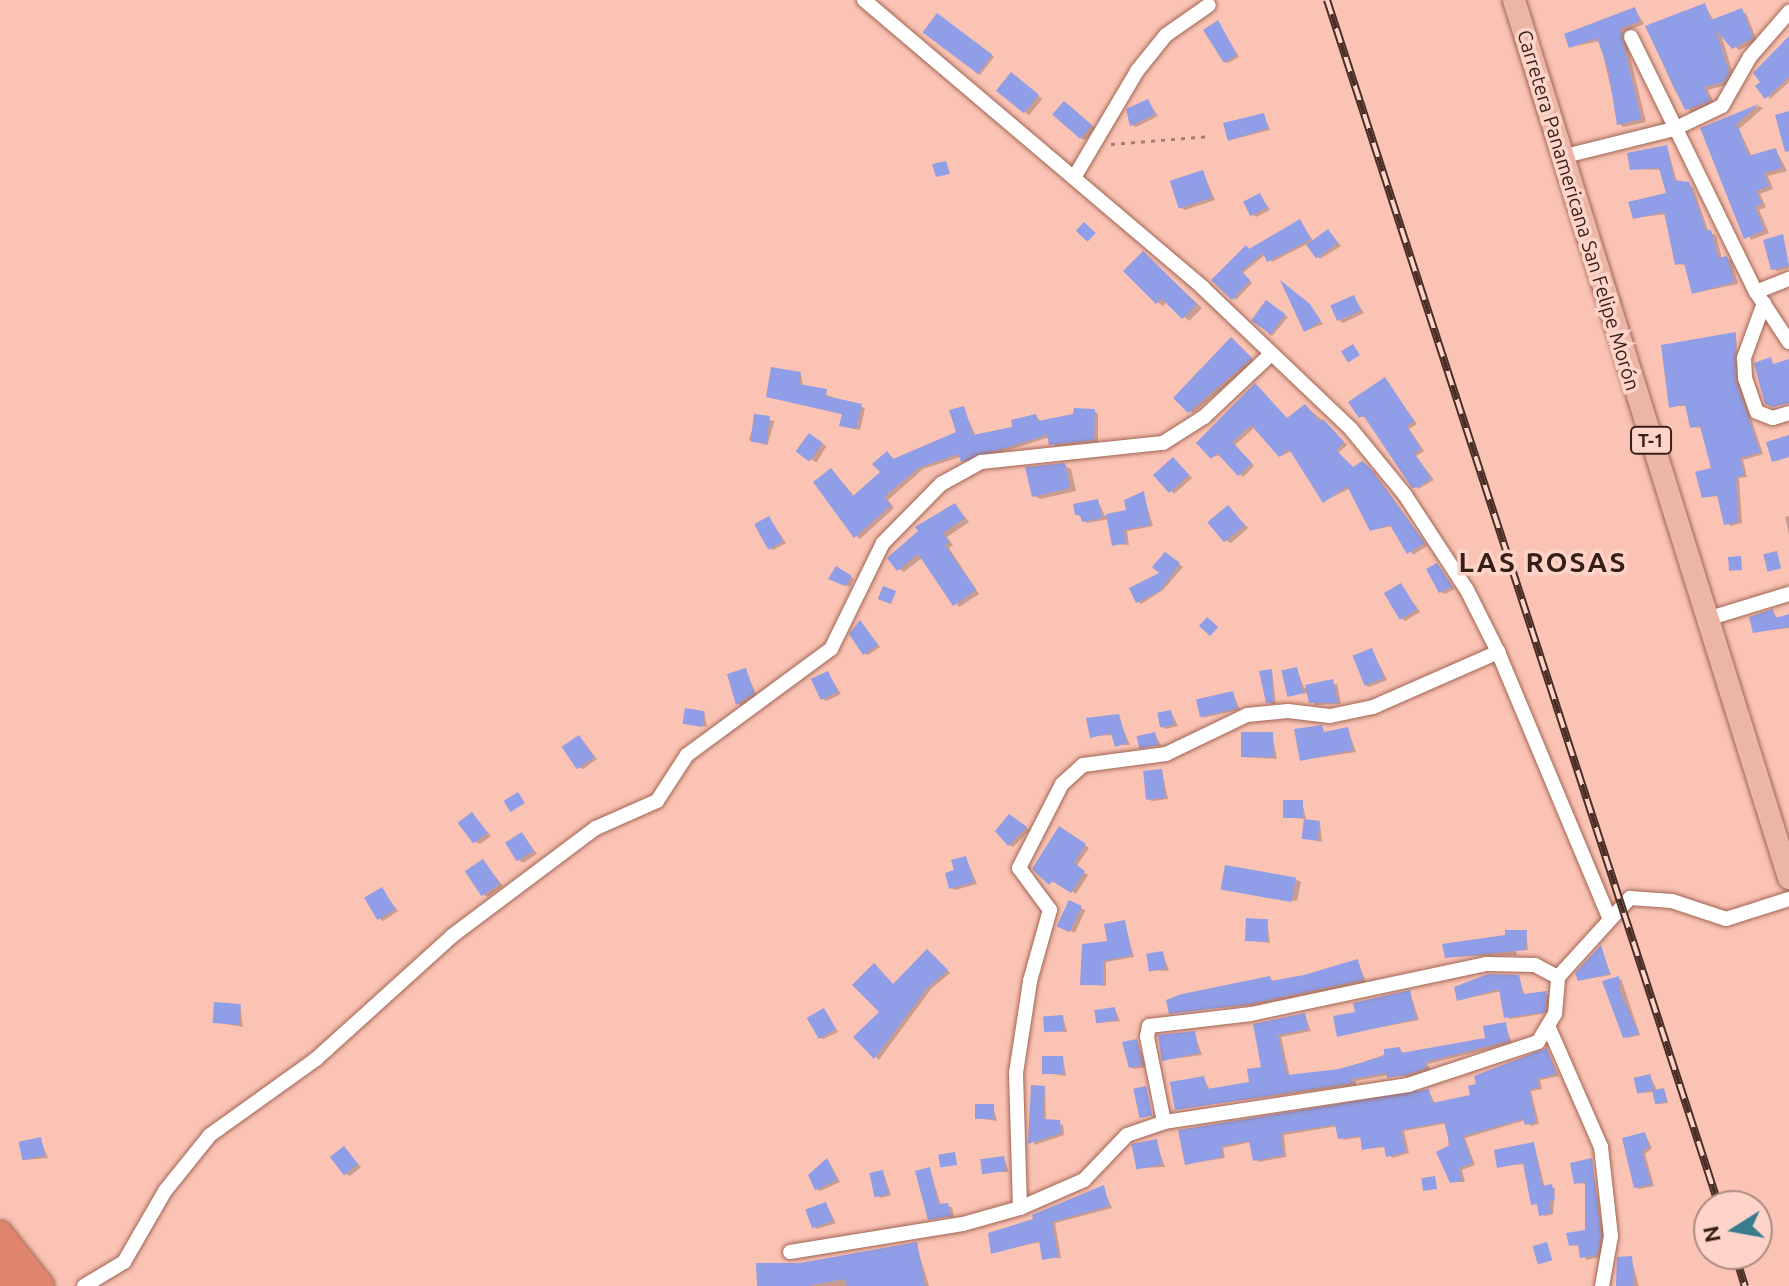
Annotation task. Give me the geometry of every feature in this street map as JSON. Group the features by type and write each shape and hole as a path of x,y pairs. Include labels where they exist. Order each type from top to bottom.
{"highway":[{"path":"0,1234 41,1286"},
{"path":"0,1269 13,1286"}],"main road":[{"name":"Carretera Panamericana San Felipe Morón","path":"1514,0 1789,878"}],"street":[{"path":"864,0 1075,176 1203,288 1351,429 1405,495 1467,590 1498,652 1609,918"},
{"path":"1075,176 1137,71 1166,35 1209,5"},
{"path":"1561,157 1674,129 1722,106 1756,48 1789,12"},
{"path":"1631,37 1760,298 1789,342"},
{"path":"1789,279 1760,298 1744,358 1745,378 1757,412 1773,418 1789,413"},
{"path":"84,1286 124,1262 165,1191 210,1135 316,1059 452,936 596,828 657,801 687,755 831,649 883,543 941,484 981,462 1163,443 1204,417 1270,355"},
{"path":"1707,619 1789,594"},
{"path":"1020,1208 1016,1073 1030,981 1050,910 1019,868 1062,784 1083,765 1166,754 1247,715 1288,711 1330,716 1373,707 1498,652"},
{"path":"790,1252 932,1230 1020,1208 1084,1180 1127,1135 1164,1122 1408,1085 1538,1042 1549,1028 1558,1004 1558,977 1630,898 1672,901 1726,919 1789,899"},
{"path":"1164,1122 1149,1026 1251,1014 1487,964 1535,965 1558,977"},
{"path":"1549,1028 1601,1147 1611,1236 1602,1286"}],"path":[{"path":"1095,145 1211,136"}],"building":[{"path":"1705,3 1711,20 1742,8 1753,38 1732,49 1716,30 1729,73 1724,82 1704,87 1710,101 1685,110 1645,26"},
{"path":"1635,7 1640,21 1620,29 1641,119 1617,125 1608,69 1597,38 1569,48 1564,34"},
{"path":"937,13 992,55 978,74 923,32"},
{"path":"1218,20 1237,55 1224,63 1203,30"},
{"path":"1789,36 1789,77 1765,99 1755,86 1760,82 1753,73"},
{"path":"1011,72 1039,95 1024,113 996,91"},
{"path":"1148,99 1155,114 1130,126 1126,109"},
{"path":"1064,101 1092,125 1080,139 1052,115"},
{"path":"1759,104 1733,127 1738,126 1748,156 1776,148 1782,168 1764,173 1769,186 1756,191 1762,203 1755,207 1764,230 1744,239 1700,128"},
{"path":"1789,111 1789,151 1785,152 1775,115"},
{"path":"1264,113 1268,128 1228,141 1223,123"},
{"path":"1667,145 1674,180 1689,182 1706,231 1711,230 1718,258 1727,256 1734,282 1692,294 1684,263 1675,265 1664,212 1633,219 1628,202 1666,193 1659,168 1630,170 1627,153"},
{"path":"946,161 950,174 936,177 932,164"},
{"path":"1203,170 1212,198 1179,208 1170,181"},
{"path":"1260,193 1267,207 1250,216 1243,202"},
{"path":"1300,219 1311,239 1267,262 1263,253 1241,271 1250,280 1232,300 1211,280 1246,245 1249,249"},
{"path":"1084,222 1096,233 1088,242 1076,231"},
{"path":"1328,229 1338,243 1316,259 1306,245"},
{"path":"1783,234 1789,266 1771,270 1763,240"},
{"path":"1143,251 1197,304 1182,319 1161,298 1156,304 1123,271"},
{"path":"1280,280 1310,304 1321,321 1304,332"},
{"path":"1354,295 1361,311 1337,321 1330,306"},
{"path":"1266,300 1285,314 1271,334 1251,320"},
{"path":"1736,332 1735,379 1760,452 1740,458 1744,475 1736,477 1738,522 1724,525 1717,495 1702,498 1695,472 1711,468 1700,426 1690,428 1685,404 1669,408 1661,345"},
{"path":"1231,337 1252,358 1188,413 1173,398"},
{"path":"1353,344 1360,355 1348,362 1341,351"},
{"path":"1771,357 1773,364 1789,359 1789,403 1773,407 1765,404 1754,363"},
{"path":"771,367 801,372 799,384 827,389 826,396 862,404 856,429 839,426 842,414 766,397"},
{"path":"1385,377 1414,421 1407,426 1421,449 1414,453 1431,478 1419,487 1412,488 1363,415 1359,418 1348,402"},
{"path":"1255,383 1287,418 1305,404 1320,422 1323,419 1344,442 1336,450 1353,467 1362,461 1370,468 1425,543 1407,554 1390,525 1370,531 1347,486 1323,503 1289,449 1279,457 1251,425 1232,442 1252,463 1238,476 1217,453 1211,459 1196,443"},
{"path":"964,406 973,435 1012,427 1011,420 1036,414 1038,421 1073,414 1074,408 1095,409 1094,440 1049,445 1047,435 961,462 958,454 918,468 884,497 891,505 854,538 813,482 831,468 853,496 880,472 872,464 887,451 893,459 956,432 949,410"},
{"path":"754,414 770,416 766,444 751,442"},
{"path":"809,433 823,443 809,462 795,452"},
{"path":"1789,435 1789,457 1772,462 1766,442"},
{"path":"1173,457 1189,475 1169,493 1153,475"},
{"path":"1065,463 1070,488 1032,497 1025,467"},
{"path":"1144,491 1150,525 1124,530 1126,543 1112,546 1106,514 1126,510 1124,500"},
{"path":"1098,499 1102,518 1082,522 1080,515 1075,515 1073,504"},
{"path":"955,503 965,518 943,533 949,542 945,545 976,590 953,606 918,554 897,571 887,558 918,531 915,527"},
{"path":"1228,505 1245,525 1224,542 1207,522"},
{"path":"769,516 783,541 768,550 754,524"},
{"path":"1777,551 1781,569 1767,572 1763,554"},
{"path":"1165,552 1180,563 1160,591 1136,603 1129,588 1159,573 1152,567"},
{"path":"1741,556 1742,570 1729,571 1728,557"},
{"path":"1437,563 1452,586 1439,593 1426,569"},
{"path":"836,566 852,576 845,586 828,579"},
{"path":"1401,583 1417,610 1400,620 1384,593"},
{"path":"883,586 896,591 891,604 878,599"},
{"path":"1773,609 1775,618 1789,614 1789,627 1753,633 1749,617"},
{"path":"1207,617 1218,627 1210,636 1199,626"},
{"path":"860,620 878,645 863,655 849,634"},
{"path":"1372,648 1384,678 1365,686 1353,656"},
{"path":"1297,667 1303,693 1287,697 1281,671"},
{"path":"746,668 754,693 736,705 727,674"},
{"path":"1272,669 1273,702 1266,703 1259,671"},
{"path":"828,671 838,692 821,700 811,679"},
{"path":"1333,679 1338,703 1309,703 1305,685"},
{"path":"1233,691 1237,709 1200,717 1196,700"},
{"path":"685,708 705,711 702,727 682,724"},
{"path":"1171,710 1174,725 1160,727 1157,713"},
{"path":"1119,714 1127,743 1115,747 1111,733 1090,738 1086,718"},
{"path":"1322,725 1324,732 1348,727 1353,750 1300,761 1294,729"},
{"path":"1155,732 1158,745 1139,749 1136,736"},
{"path":"1241,732 1273,732 1273,757 1241,757"},
{"path":"579,735 594,757 577,769 562,747"},
{"path":"1162,769 1165,798 1146,800 1143,771"},
{"path":"518,792 525,803 510,812 504,801"},
{"path":"1283,800 1303,800 1303,818 1283,818"},
{"path":"472,812 488,833 473,844 458,823"},
{"path":"1009,814 1027,827 1008,846 995,831"},
{"path":"1304,819 1320,821 1317,841 1302,839"},
{"path":"1059,826 1086,844 1074,863 1085,871 1071,893 1052,881 1049,885 1032,869"},
{"path":"522,832 534,851 517,861 505,843"},
{"path":"966,856 974,882 949,889 945,873 954,870 951,860"},
{"path":"483,859 500,884 482,896 465,871"},
{"path":"1225,865 1296,878 1292,902 1221,890"},
{"path":"382,887 395,909 377,920 364,898"},
{"path":"1069,900 1082,906 1069,932 1057,926"},
{"path":"1246,918 1268,919 1267,942 1245,941"},
{"path":"1125,920 1132,955 1103,961 1103,985 1080,985 1082,944 1107,941 1104,924"},
{"path":"1505,930 1527,930 1526,950 1445,958 1442,944 1505,935"},
{"path":"1601,945 1610,974 1578,981 1575,973"},
{"path":"927,949 948,970 927,988 874,1059 853,1037 879,1012 852,985 874,963 893,984"},
{"path":"1163,951 1166,969 1149,971 1146,954"},
{"path":"1358,959 1363,980 1249,1004 1169,1014 1166,1000 1182,994 1270,976 1271,981 1304,975"},
{"path":"1488,974 1519,975 1523,994 1547,991 1545,1012 1504,1018 1499,989 1457,1001 1454,987"},
{"path":"1619,976 1620,992 1639,1034 1623,1038 1602,981"},
{"path":"1410,990 1416,1019 1337,1037 1333,1016 1355,1012 1353,1003"},
{"path":"214,1002 241,1004 239,1025 213,1023"},
{"path":"1115,1007 1117,1020 1096,1023 1094,1010"},
{"path":"824,1008 836,1029 819,1039 807,1018"},
{"path":"1305,1013 1308,1029 1278,1035 1287,1075 1339,1069 1384,1056 1384,1049 1400,1047 1401,1053 1485,1038 1483,1026 1506,1022 1509,1041 1425,1062 1426,1068 1406,1075 1387,1078 1387,1073 1352,1079 1353,1083 1175,1110 1170,1082 1204,1076 1207,1089 1249,1082 1247,1069 1261,1067 1253,1024"},
{"path":"1063,1015 1064,1031 1044,1032 1043,1016"},
{"path":"1195,1031 1199,1053 1162,1061 1158,1035"},
{"path":"1137,1039 1142,1065 1129,1068 1122,1042"},
{"path":"1547,1048 1556,1074 1537,1079 1539,1087 1529,1090 1536,1122 1525,1125 1523,1119 1463,1136 1472,1163 1459,1168 1462,1181 1450,1183 1436,1152 1450,1145 1444,1122 1401,1130 1406,1152 1386,1157 1384,1146 1362,1150 1360,1136 1338,1139 1335,1125 1281,1133 1283,1155 1253,1161 1249,1141 1221,1146 1222,1157 1185,1165 1178,1130 1429,1089 1432,1103 1470,1095 1468,1086 1476,1084 1474,1076"},
{"path":"1042,1056 1063,1056 1063,1074 1042,1074"},
{"path":"1650,1074 1654,1090 1637,1094 1634,1078"},
{"path":"1031,1085 1045,1086 1043,1119 1060,1120 1061,1133 1028,1144"},
{"path":"1146,1086 1152,1115 1140,1118 1133,1089"},
{"path":"1664,1088 1667,1102 1655,1104 1652,1090"},
{"path":"975,1104 994,1104 994,1119 975,1119"},
{"path":"1645,1132 1649,1146 1642,1152 1651,1184 1634,1188 1622,1138"},
{"path":"41,1137 45,1156 22,1160 19,1142"},
{"path":"1157,1139 1162,1165 1136,1169 1131,1144"},
{"path":"1534,1142 1542,1186 1552,1184 1555,1200 1549,1201 1551,1213 1539,1216 1537,1204 1531,1205 1523,1163 1497,1168 1494,1150"},
{"path":"344,1146 358,1164 344,1175 330,1157"},
{"path":"955,1152 957,1165 940,1167 938,1155"},
{"path":"1004,1156 1006,1171 982,1174 980,1159"},
{"path":"827,1158 837,1180 815,1190 808,1175"},
{"path":"1592,1158 1601,1236 1597,1255 1580,1258 1578,1244 1569,1246 1566,1233 1585,1230 1585,1182 1574,1184 1570,1163"},
{"path":"930,1167 938,1204 948,1203 951,1216 928,1220 915,1171"},
{"path":"883,1170 888,1194 875,1197 869,1173"},
{"path":"1435,1176 1437,1189 1423,1191 1421,1178"},
{"path":"1104,1185 1109,1206 1052,1222 1058,1257 1042,1260 1039,1241 991,1254 988,1233 1033,1219 1032,1215"},
{"path":"826,1202 833,1221 812,1228 805,1210"},
{"path":"917,1242 925,1286 847,1286 845,1279 808,1286 757,1286 756,1263 800,1263"},
{"path":"1547,1242 1552,1260 1538,1264 1533,1246"},
{"path":"1632,1256 1634,1286 1616,1286 1617,1257"}],"railway":[{"path":"1327,0 1714,1190"},
{"path":"1740,1270 1745,1286"}],"district":[{"name":"LAS ROSAS","path":"1543,562"}]}
